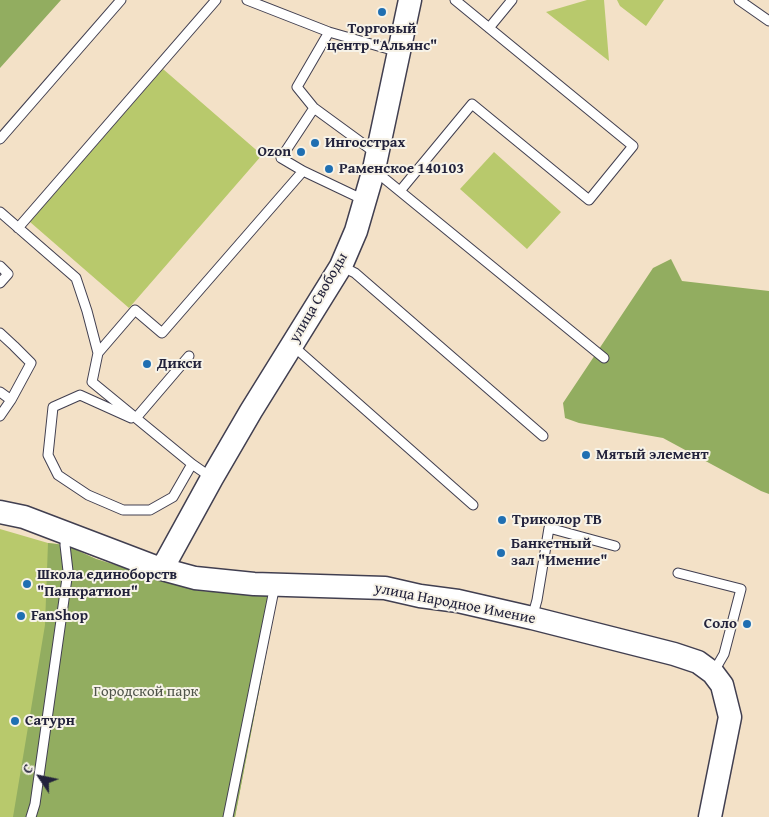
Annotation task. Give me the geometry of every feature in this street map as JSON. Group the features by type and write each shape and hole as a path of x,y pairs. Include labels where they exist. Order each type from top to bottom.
{"street":[{"name":"улица Свободы","path":"162,569 251,411 341,266 356,231 375,162 410,0"},
{"name":"улица Народное Имение","path":"0,512 24,517 162,569 195,578 254,584 385,588 420,596 458,601 674,654 698,662 713,673"},
{"path":"710,817 730,717 722,684 713,673"}],"lane":[{"path":"0,139 121,0"},
{"path":"18,228 216,0"},
{"path":"247,0 330,32 399,52"},
{"path":"400,191 472,104 588,200 633,146 455,0"},
{"path":"489,28 512,0"},
{"path":"739,0 769,21"},
{"path":"330,32 296,86 314,108 375,162 400,191 604,358"},
{"path":"314,108 281,158 303,171 365,200"},
{"path":"98,353 135,310 162,333 303,171"},
{"path":"0,212 76,278 98,353 92,382 192,464 212,478"},
{"path":"0,266 8,274 0,283"},
{"path":"341,266 355,273 544,436"},
{"path":"0,334 31,363 0,416"},
{"path":"292,345 473,505"},
{"path":"139,420 189,356"},
{"path":"0,392 11,400"},
{"path":"139,420 80,395 53,407 48,455 58,475 88,496 122,510 150,510 173,497 192,464"},
{"path":"532,618 537,600 549,528 615,546"},
{"path":"31,817 35,804 68,571 65,546 66,532"},
{"path":"678,573 741,589 724,654 713,673"},
{"path":"228,817 275,584"}],"green space":[{"path":"0,0 61,0 0,68"},
{"path":"587,0 604,0 609,61 546,12"},
{"path":"617,0 664,0 646,26 620,6"},
{"path":"163,69 262,155 129,308 30,222"},
{"path":"494,152 561,212 527,249 460,189"},
{"path":"671,259 682,281 769,291 769,494 663,438 579,423 565,418 563,403 653,268"},
{"name":"Городской парк","path":"0,529 48,543 65,545 96,559 199,591 277,597 235,817 0,817"},
{"name":"Городской парк","path":"48,543 65,545 96,559 199,591 277,597 235,817 13,817 45,625"}],"place":[{"name":"Торговый центр \"Альянс\"","path":"382,12"},
{"name":"Ингосстрах","path":"315,143"},
{"name":"Ozon","path":"301,152"},
{"name":"Раменское 140103","path":"329,169"},
{"name":"Дикси","path":"147,364"},
{"name":"Мятый элемент","path":"586,455"},
{"name":"Триколор ТВ","path":"502,520"},
{"name":"Банкетный зал \"Имение\"","path":"501,553"},
{"name":"Школа единоборств \"Панкратион\"","path":"27,584"},
{"name":"FanShop","path":"21,616"},
{"name":"Соло","path":"747,624"},
{"name":"Сатурн","path":"15,721"}]}
